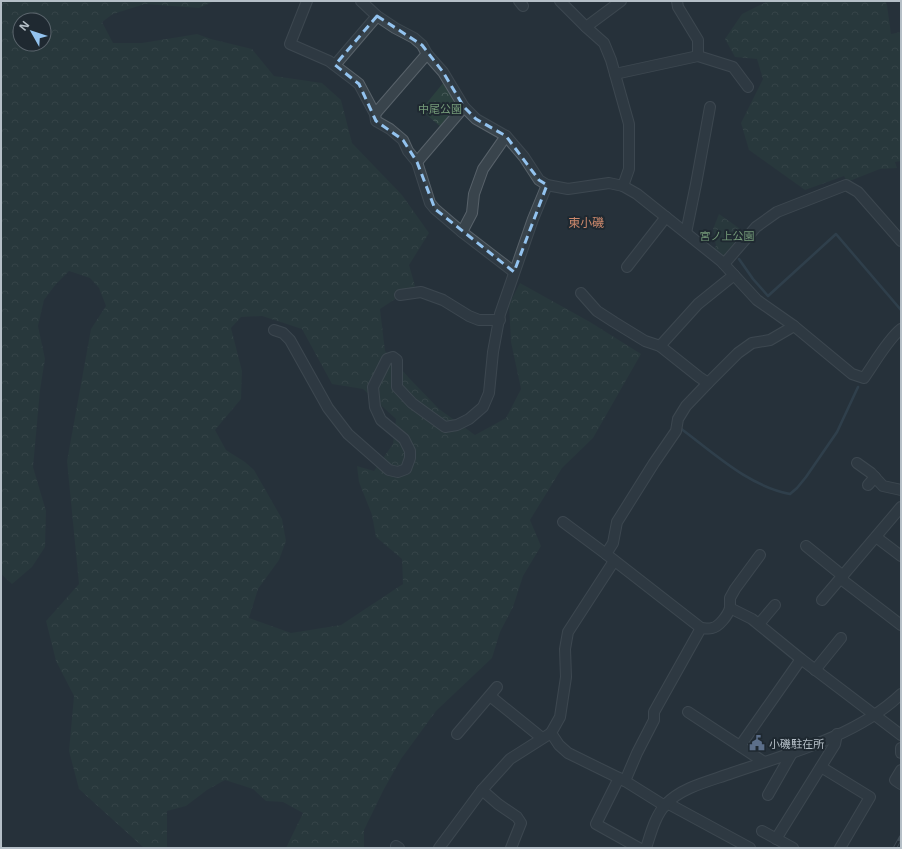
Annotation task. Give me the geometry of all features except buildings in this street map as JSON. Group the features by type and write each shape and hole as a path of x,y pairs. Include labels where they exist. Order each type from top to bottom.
{"street":[{"path":"307,1 290,44 329,61 359,84 375,114 376,121 390,129 403,140 417,162 430,203 434,209 514,272"},
{"path":"361,1 377,16 394,28 414,38 422,45 427,54 443,72 464,107 476,119 506,136 524,158 539,180 547,185 568,188 609,183 623,186 642,197 724,264 757,300 794,326 852,374 864,382 893,338 901,329"},
{"path":"560,1 604,43 611,60 629,124 628,169 623,186"},
{"path":"586,27 621,1"},
{"path":"676,1 678,7 698,40 698,56"},
{"path":"335,65 377,16"},
{"path":"375,114 427,54"},
{"path":"615,74 698,56 733,67 748,87"},
{"path":"417,162 464,107"},
{"path":"686,233 710,107"},
{"path":"462,232 472,213 474,194 483,169 506,136"},
{"path":"274,330 283,334 290,340 328,408 348,434 389,470 398,472 406,469 410,458 410,451 404,439 381,420 375,407 373,387 387,359 393,357 397,360 396,387 412,403 445,426 457,425 469,419 483,407 489,393 493,352 502,306 533,219 547,185"},
{"path":"724,264 756,227 777,212 846,185 858,192 901,241"},
{"path":"627,267 666,217"},
{"path":"660,346 698,304 734,275"},
{"path":"400,295 421,292 443,300 469,316 479,320 500,320"},
{"path":"581,294 598,311 626,331 645,341 660,346 708,383"},
{"path":"440,848 482,790 510,759 546,736 560,717 566,677 565,649 568,632 610,558 617,522 676,431 678,420 682,413 708,383 738,353 752,343 770,340 794,326"},
{"path":"858,463 883,486 901,490"},
{"path":"868,485 874,477"},
{"path":"822,600 901,507"},
{"path":"563,522 701,628 713,628 728,614 730,608 730,598 760,555"},
{"path":"876,537 901,556"},
{"path":"810,547 842,578 901,625"},
{"path":"759,624 775,605"},
{"path":"730,608 759,624 815,670 901,735"},
{"path":"639,848 596,824 637,753 654,720 654,712 701,628"},
{"path":"815,670 841,638"},
{"path":"740,746 801,659"},
{"path":"458,734 497,687"},
{"path":"646,848 656,819 666,804 681,793 792,753 837,734 874,715 901,694"},
{"path":"490,696 568,753 750,848"},
{"path":"688,712 764,762"},
{"path":"776,839 835,744 837,734"},
{"path":"901,748 901,753"},
{"path":"768,795 792,753"},
{"path":"821,767 870,797 840,848"},
{"path":"896,781 901,770"},
{"path":"482,790 517,818 521,823 511,848"},
{"path":"762,831 793,848"}],"highlighted area":[{"path":"377,16 422,45 443,72 464,107 476,119 506,136 539,180 547,185 514,272 435,209 417,162 403,140 376,121 359,84 335,65"}],"green space":[{"path":"1,1 215,1 199,8 145,4 113,14 102,22 113,43 142,43 197,34 252,49 274,76 322,83 341,100 352,143 402,195 429,233 409,265 415,286 380,309 385,351 439,409 475,435 506,418 521,389 511,342 509,304 520,283 590,322 641,354 593,438 562,468 530,520 541,546 523,576 513,607 500,632 492,658 436,711 401,759 384,789 364,830 364,848 286,848 303,813 283,802 266,801 253,789 225,780 207,790 186,806 167,811 167,848 144,848 79,789 69,751 74,696 56,661 46,621 79,584 67,461 91,329 106,306 99,288 90,278 69,271 56,284 44,300 38,326 45,359 40,390 33,467 46,511 45,547 32,567 12,584 1,574","holes":["262,316 302,329 332,384 363,389 396,419 393,444 374,471 357,466 359,482 372,515 376,537 402,559 403,584 341,625 291,633 249,618 258,589 279,560 286,541 282,519 254,470 245,462 226,450 215,430 241,399 242,371 231,328 241,317"]},
{"path":"768,1 885,1 887,5 891,34 901,32 901,161 895,162 897,168 880,169 847,182 844,176 805,190 749,150 741,123 763,79 757,59 735,57 725,39 742,14"},
{"name":"中尾公園","path":"444,82 455,104 455,110 441,127 421,110"},
{"name":"宮ノ上公園","path":"719,214 746,233 721,261 710,252 716,246 713,229"}],"waterway":[{"path":"739,259 753,279 768,296 836,234 901,310"},
{"path":"680,428 719,458 746,476 760,484 790,494 806,477 837,432 858,387"}],"railway":[{"path":"895,848 901,837"}],"place":[{"name":"小磯駐在所","path":"757,743"}],"district":[{"name":"東小磯","path":"586,222"}]}
